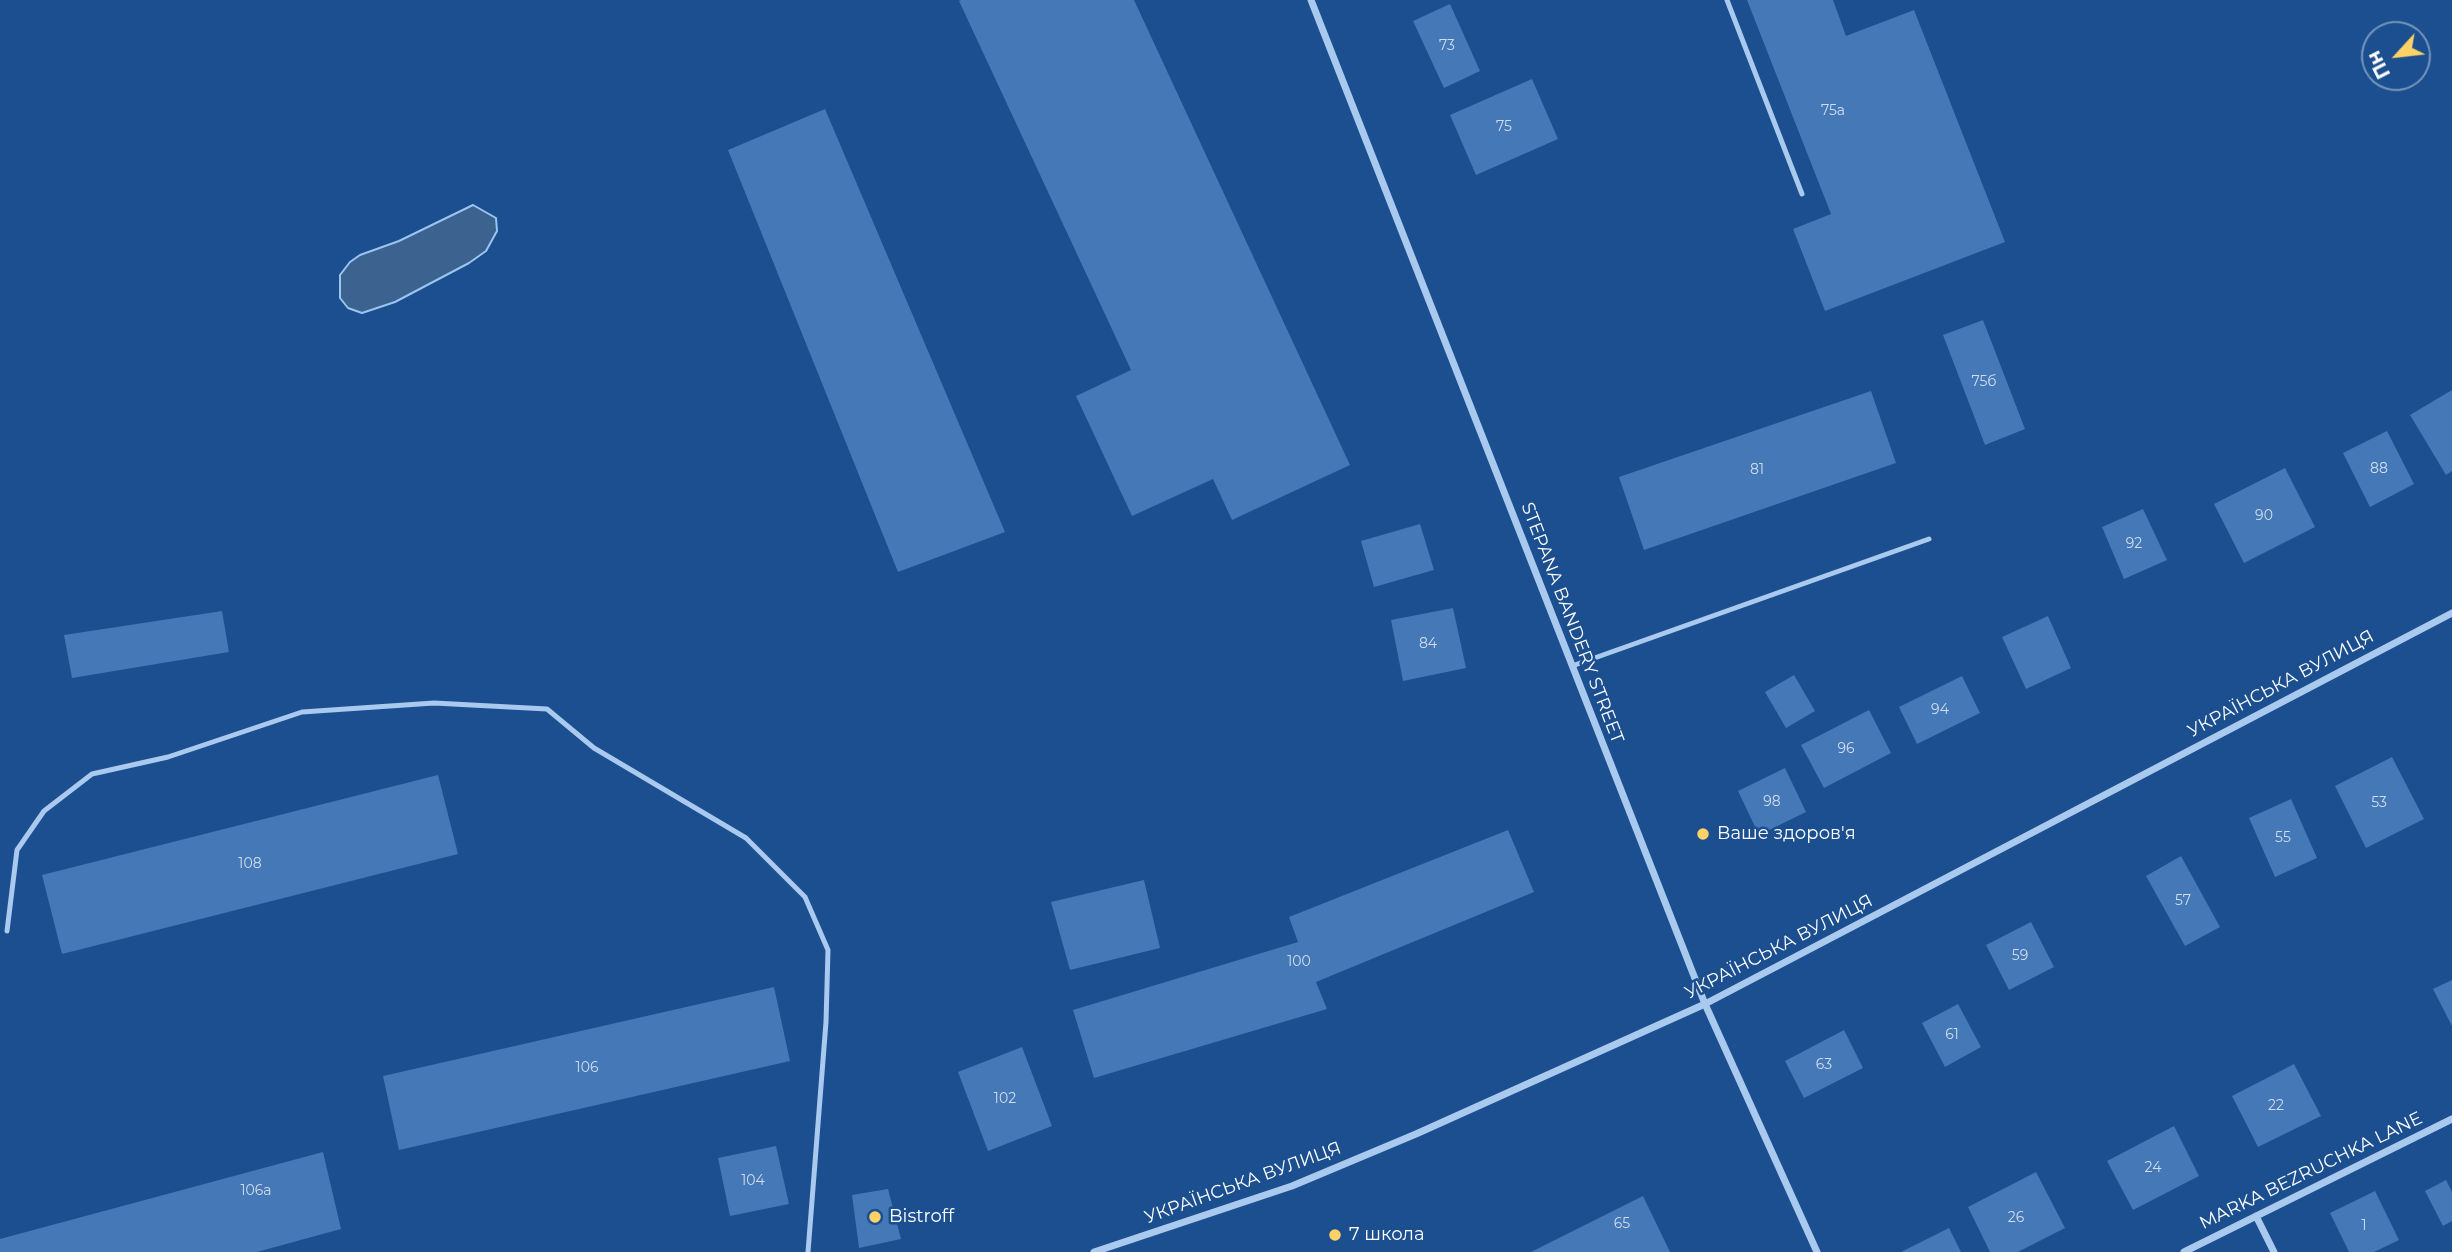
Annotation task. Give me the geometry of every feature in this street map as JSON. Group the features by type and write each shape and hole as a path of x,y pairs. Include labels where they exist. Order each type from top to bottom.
{"street":[{"name":"STEPANA BANDERY STREET","path":"1311,0 1705,1004 1817,1252"},
{"name":"УКРАЇНСЬКА ВУЛИЦЯ","path":"1094,1252 1292,1186 1416,1134 1705,1004 2452,613"},
{"name":"MARKA BEZRUCHKA LANE","path":"2184,1252 2452,1119"},
{"path":"2256,1216 2274,1252"}],"lane":[{"path":"1727,0 1802,194"},
{"path":"1572,666 1929,539"},
{"path":"7,931 17,850 44,811 92,774 168,757 302,712 434,703 547,709 594,748 746,838 805,897 828,950 826,1022 808,1252"}],"water":[{"path":"473,205 496,218 497,231 486,251 469,263 395,302 362,313 348,308 340,298 340,275 350,262 360,255 399,241"}],"building":[{"path":"1134,0 1350,465 1232,520 1213,479 1132,516 1076,396 1131,370 959,1"},
{"path":"1747,0 1833,0 1846,36 1914,10 2005,242 1825,311 1793,229 1831,214"},
{"path":"1450,4 1480,71 1444,88 1413,21"},
{"path":"1532,79 1558,139 1476,175 1450,115"},
{"path":"825,109 1005,532 898,572 728,150"},
{"path":"1983,320 2025,429 1985,445 1943,335"},
{"path":"2452,390 2452,471 2446,475 2410,415"},
{"path":"1871,391 1896,463 1644,550 1619,477"},
{"path":"2387,431 2414,484 2370,507 2343,453"},
{"path":"2285,468 2315,527 2244,563 2214,504"},
{"path":"2143,509 2167,560 2124,579 2102,527"},
{"path":"1420,524 1434,570 1374,587 1361,541"},
{"path":"1453,608 1466,668 1403,681 1391,620"},
{"path":"222,611 229,652 72,678 64,635"},
{"path":"2048,616 2071,668 2026,689 2002,637"},
{"path":"1794,675 1815,711 1786,728 1765,692"},
{"path":"1962,676 1980,713 1917,744 1899,707"},
{"path":"1869,710 1891,753 1824,788 1801,745"},
{"path":"2392,757 2424,819 2366,848 2335,786"},
{"path":"1785,768 1806,812 1759,835 1738,791"},
{"path":"438,775 458,854 62,954 42,875"},
{"path":"2291,799 2317,858 2275,877 2249,818"},
{"path":"1508,830 1534,892 1316,982 1327,1009 1094,1078 1073,1010 1298,942 1289,917"},
{"path":"2181,856 2220,927 2185,946 2146,876"},
{"path":"1144,880 1160,948 1070,970 1051,902"},
{"path":"2031,922 2054,967 2009,990 1986,945"},
{"path":"2452,980 2452,1026 2433,989"},
{"path":"774,987 790,1061 399,1150 383,1076"},
{"path":"1958,1004 1981,1047 1945,1067 1922,1023"},
{"path":"1844,1030 1863,1068 1804,1098 1785,1061"},
{"path":"1022,1047 1052,1126 988,1151 958,1072"},
{"path":"2294,1064 2321,1116 2258,1147 2232,1096"},
{"path":"2174,1126 2199,1176 2133,1210 2107,1161"},
{"path":"776,1146 789,1204 730,1216 718,1158"},
{"path":"323,1152 341,1229 257,1252 0,1252 0,1239"},
{"path":"2036,1172 2065,1228 2018,1252 1990,1252 1968,1207"},
{"path":"2446,1180 2452,1192 2452,1221 2443,1226 2425,1191"},
{"name":"Bistroff","path":"888,1189 901,1239 859,1248 852,1195"},
{"path":"2375,1191 2399,1240 2374,1252 2349,1252 2330,1213"},
{"path":"1643,1196 1670,1252 1531,1252"},
{"path":"1949,1228 1961,1252 1901,1252"}],"place":[{"name":"Ваше здоров'я","path":"1703,834"},
{"name":"Bistroff","path":"875,1217"},
{"name":"7 школа","path":"1335,1235"}]}
